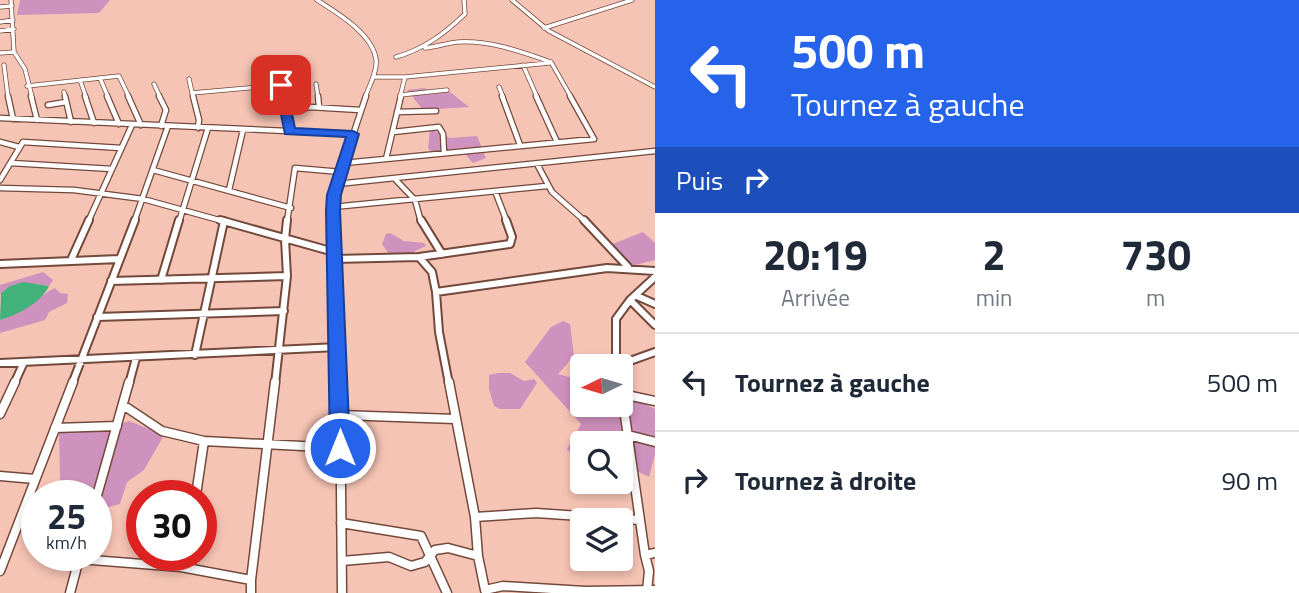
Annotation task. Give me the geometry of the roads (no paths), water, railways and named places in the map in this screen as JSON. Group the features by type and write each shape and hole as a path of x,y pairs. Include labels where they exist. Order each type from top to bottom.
{"street":[{"path":"11,0 14,52 24,69 37,120"},
{"path":"317,0 336,13 372,49 377,62 337,184 333,207 340,415 342,593"},
{"path":"396,57 413,54 425,47 463,15 464,0"},
{"path":"512,0 544,28 655,87"},
{"path":"544,28 632,0"},
{"path":"0,7 12,6"},
{"path":"0,22 13,20"},
{"path":"0,31 14,29"},
{"path":"344,163 594,139 551,62 511,50 472,43 425,47"},
{"path":"0,53 14,52"},
{"path":"373,77 405,77 551,62"},
{"path":"280,63 281,85 290,131"},
{"path":"4,65 13,119"},
{"path":"523,65 557,142"},
{"path":"27,86 120,76 141,125"},
{"path":"386,159 405,77"},
{"path":"100,78 119,124"},
{"path":"189,79 199,120 198,128"},
{"path":"80,80 94,123"},
{"path":"0,571 153,170 165,126 166,110 155,84"},
{"path":"316,84 319,107"},
{"path":"192,93 281,85"},
{"path":"499,87 520,145"},
{"path":"400,95 447,90"},
{"path":"64,92 71,122"},
{"path":"48,104 66,102"},
{"path":"285,112 319,107 360,110"},
{"path":"397,112 436,110"},
{"path":"0,118 353,134"},
{"path":"71,260 132,125"},
{"path":"393,132 439,127 443,134 444,153"},
{"path":"161,280 208,128"},
{"path":"229,190 243,130"},
{"path":"0,142 19,147"},
{"path":"0,180 23,142 121,148"},
{"path":"337,184 655,151"},
{"path":"11,163 112,169"},
{"path":"537,164 547,186 595,230 628,267"},
{"path":"251,593 266,446 280,351 287,276 285,239 295,168 341,172"},
{"path":"153,170 291,208"},
{"path":"395,179 415,200 426,233 442,254"},
{"path":"333,207 547,186"},
{"path":"0,188 101,193 143,199 334,255 419,257 510,244 512,237 495,191"},
{"path":"195,355 224,221"},
{"path":"419,257 429,265 434,274 439,332 475,517 483,591 503,586 528,590 650,591 650,554 639,520 633,474"},
{"path":"0,264 119,259"},
{"path":"436,292 476,283 628,267 655,271"},
{"path":"111,281 287,276"},
{"path":"616,354 616,320 633,298 655,277"},
{"path":"633,298 655,304"},
{"path":"633,298 655,325"},
{"path":"97,317 284,311"},
{"path":"0,363 338,347"},
{"path":"634,360 655,352"},
{"path":"101,480 136,358"},
{"path":"0,414 24,362"},
{"path":"634,395 655,401"},
{"path":"123,405 140,413 150,425 204,441 340,448"},
{"path":"340,415 455,419"},
{"path":"55,428 117,426"},
{"path":"633,436 655,442"},
{"path":"198,480 204,441"},
{"path":"0,476 35,479"},
{"path":"475,517 545,514 639,520"},
{"path":"341,523 421,536 447,593"},
{"path":"428,553 441,548 478,556"},
{"path":"342,561 388,557 411,566 425,562 428,553"},
{"path":"69,593 76,571"},
{"path":"198,571 251,580"}]}
